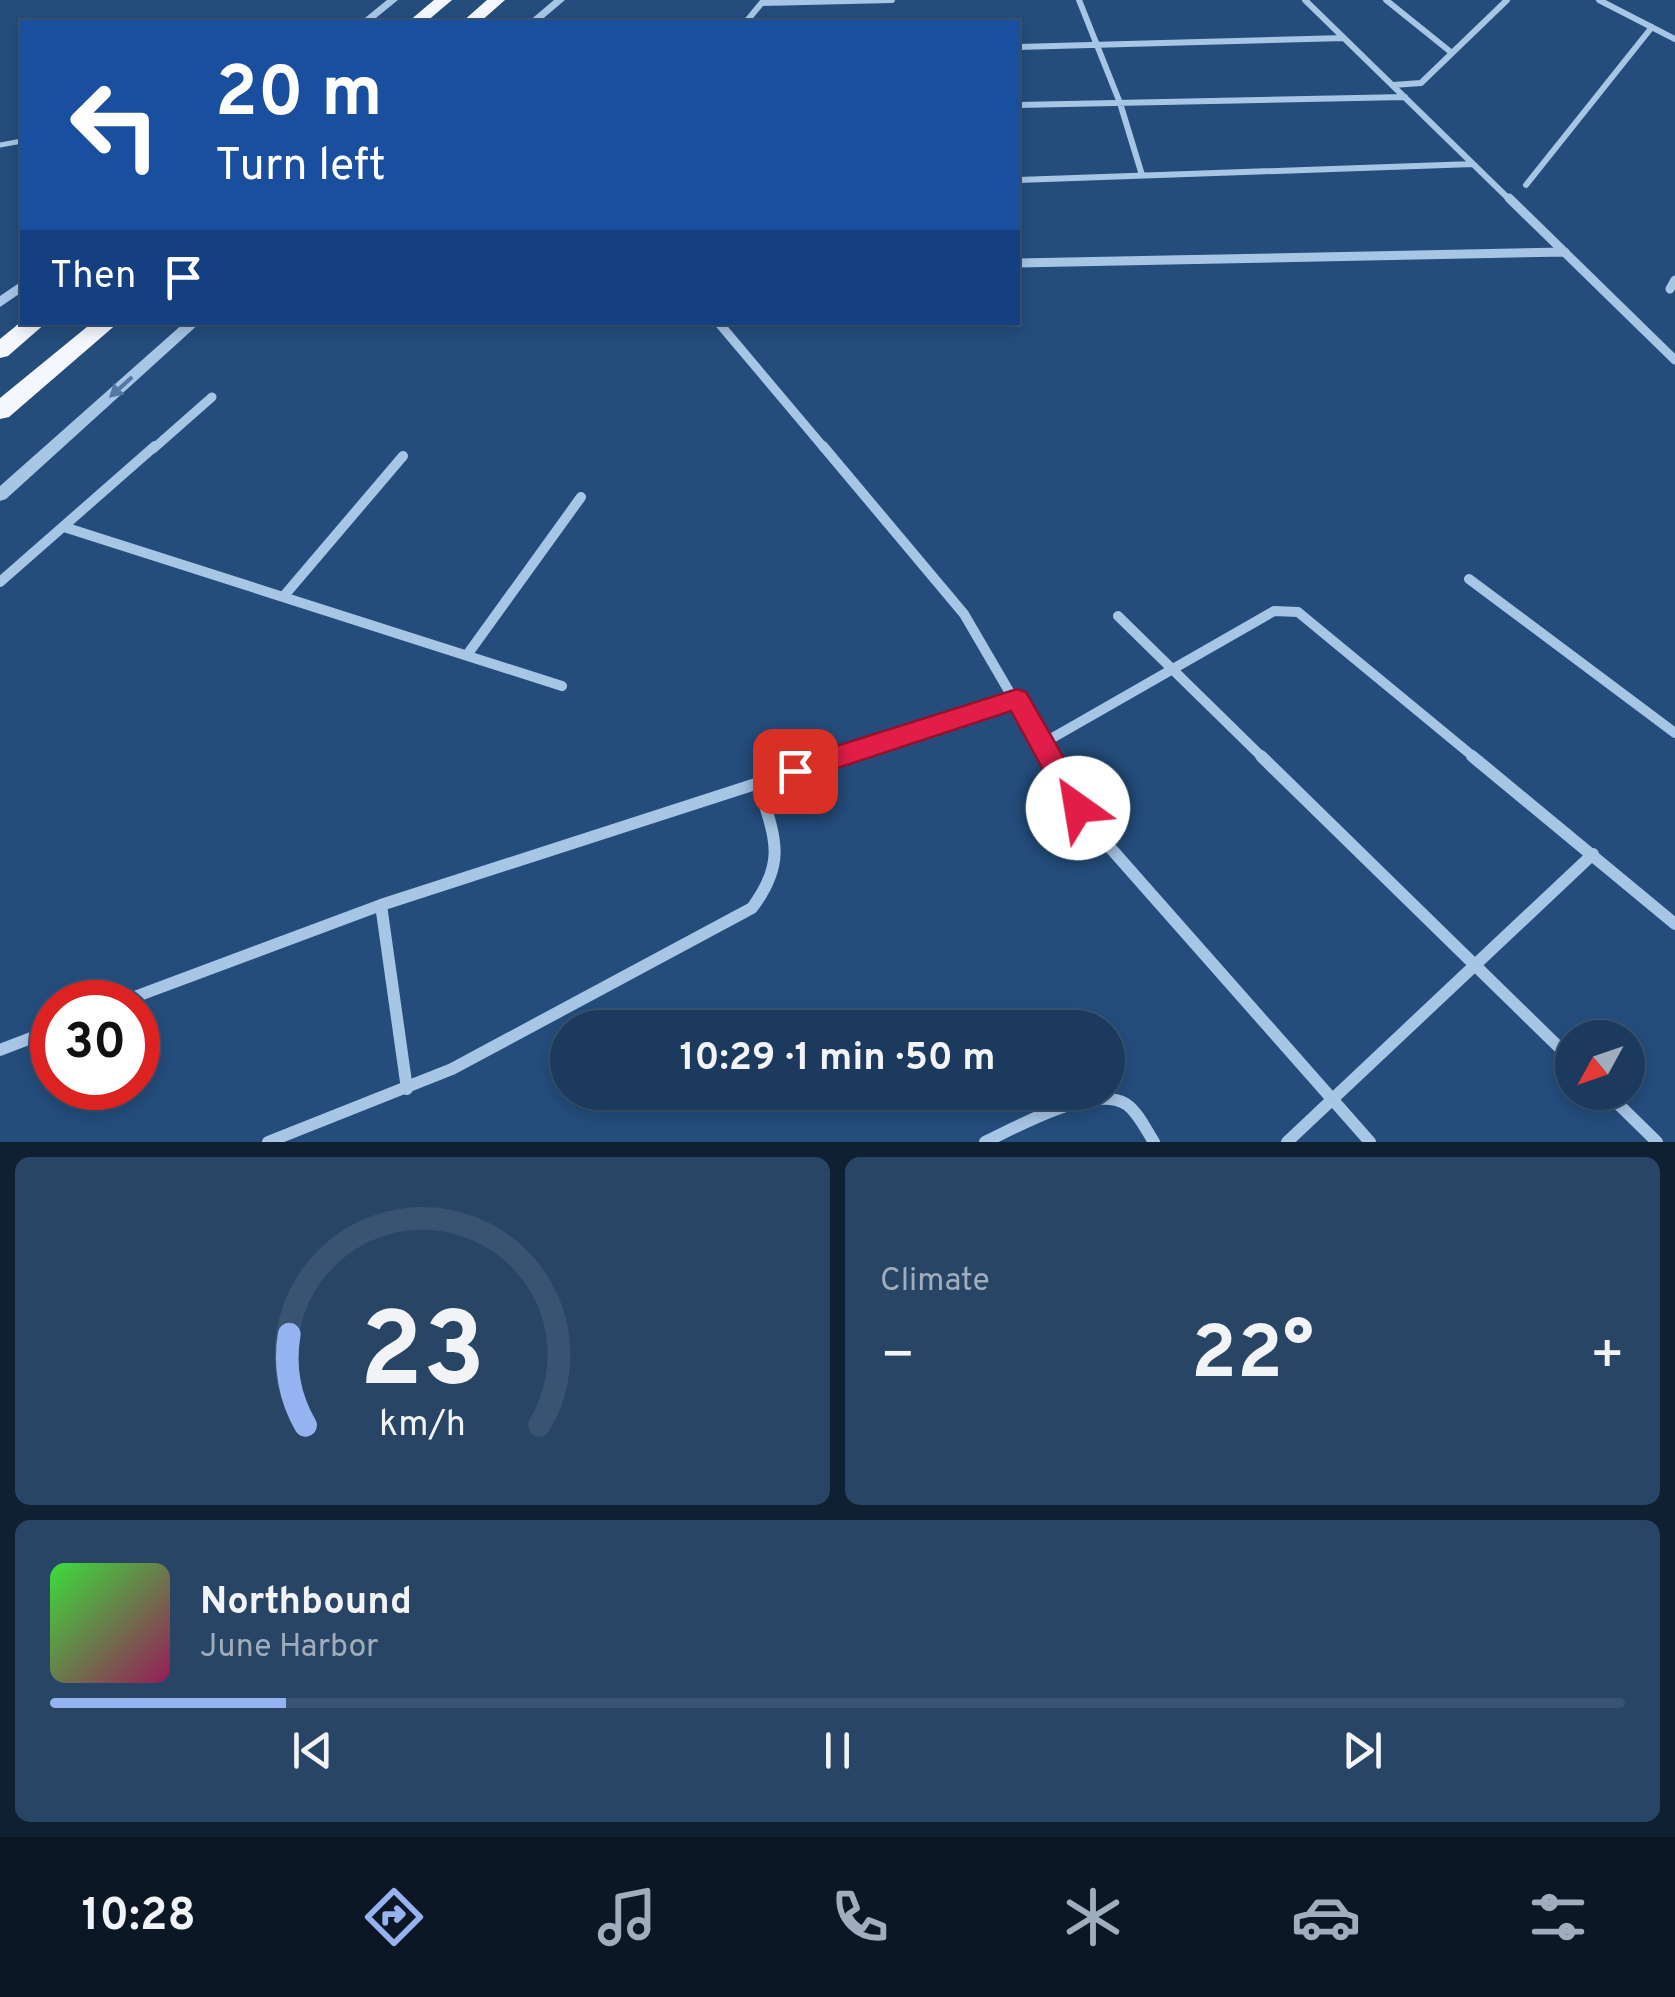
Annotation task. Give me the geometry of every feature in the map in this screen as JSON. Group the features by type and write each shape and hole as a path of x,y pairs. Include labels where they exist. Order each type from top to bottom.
{"highway":[{"path":"419,20 444,0"},
{"path":"472,20 497,0"},
{"path":"0,351 32,325"},
{"path":"0,411 104,325"}],"street":[{"path":"367,20 393,0"},
{"path":"535,20 560,0"},
{"path":"763,1 892,0"},
{"path":"1079,0 1120,103 1142,175"},
{"path":"1305,0 1675,360"},
{"path":"1386,0 1452,53"},
{"path":"1393,86 1421,84 1507,0"},
{"path":"1599,0 1675,39"},
{"path":"1526,185 1652,27"},
{"path":"1020,47 1344,38"},
{"path":"1020,105 1406,98"},
{"path":"1020,180 1473,164"},
{"path":"1020,263 1565,252"},
{"path":"0,303 20,288"},
{"path":"0,494 191,325"},
{"path":"721,325 935,575 1017,699 1040,745 1092,827 1370,1142"},
{"path":"0,582 212,397"},
{"path":"282,597 403,456"},
{"path":"467,655 581,498"},
{"path":"64,526 562,686"},
{"path":"1470,579 1675,733"},
{"path":"1040,745 1274,612 1298,612 1675,924"},
{"path":"1118,616 1555,1043"},
{"path":"160,987 381,904 1017,699"},
{"path":"268,1142 407,1089 752,908 770,886 778,860 758,783"},
{"path":"1287,1142 1593,854"},
{"path":"381,904 407,1089"},
{"path":"0,1050 30,1038"},
{"path":"985,1142 1080,1102 1103,1097 1125,1104 1154,1142"},
{"path":"1624,1110 1657,1142"}],"route":[{"path":"795,771 1017,699 1078,808"}]}
